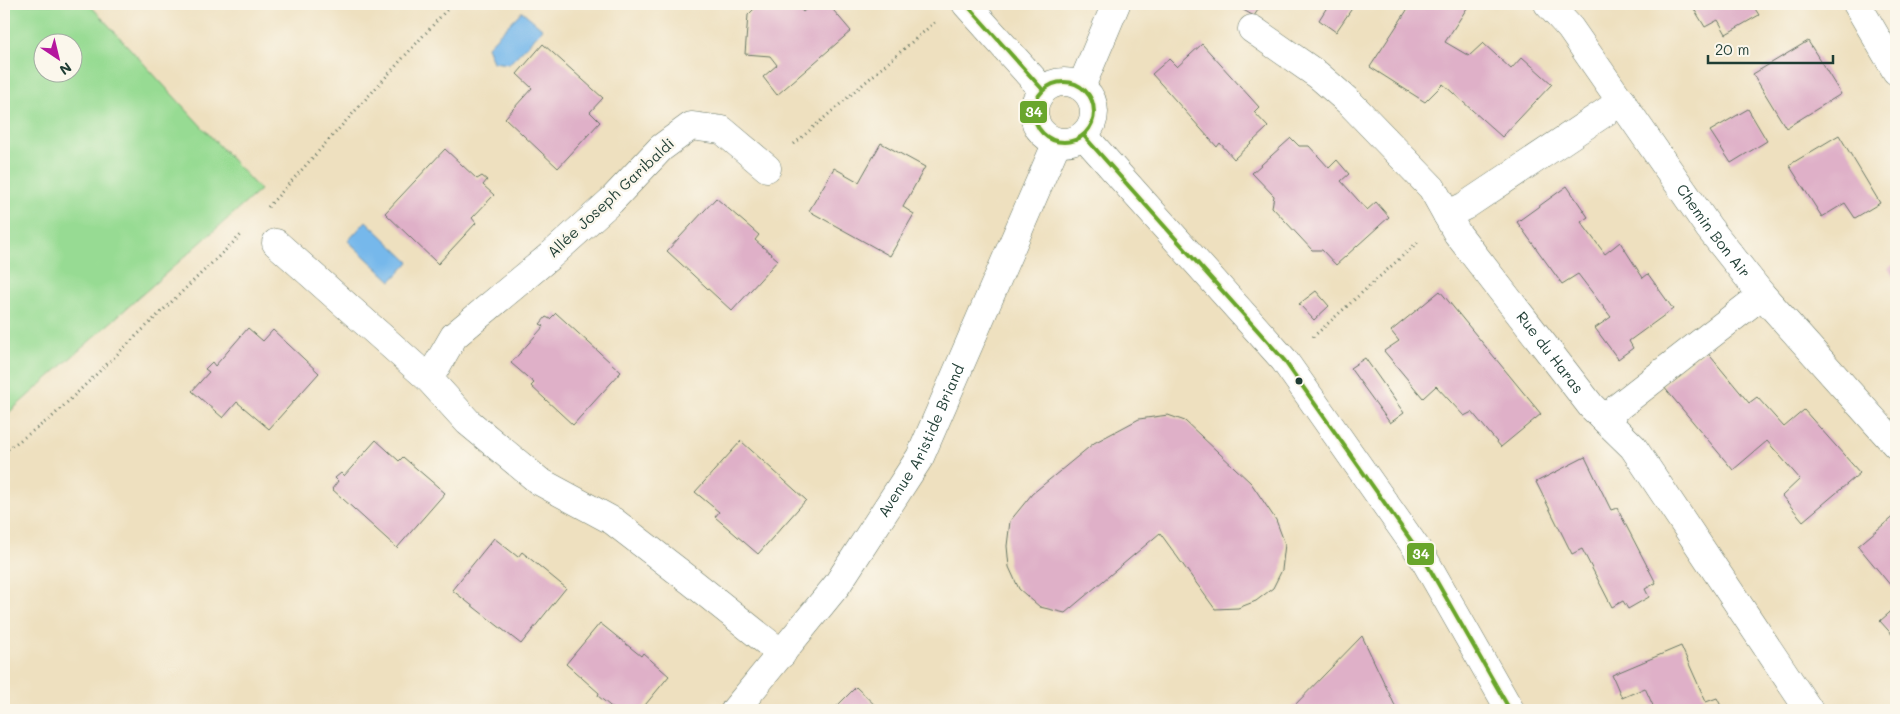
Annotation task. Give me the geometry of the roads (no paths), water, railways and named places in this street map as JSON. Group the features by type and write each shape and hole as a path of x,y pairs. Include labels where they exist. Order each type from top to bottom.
{"street":[{"path":"966,4 1043,90"},
{"path":"1081,87 1116,4"},
{"name":"Chemin Bon Air","path":"1548,4 1570,28 1709,228 1762,295 1896,445"},
{"path":"1857,4 1896,71"},
{"name":"Rue du Haras","path":"1252,29 1318,75 1350,103 1432,188 1457,232 1590,406 1633,447 1809,710"},
{"path":"1062,82 1081,87 1092,100 1094,118 1091,127 1084,136 1071,142 1057,142 1046,137 1035,123 1033,113 1034,104 1043,90 1053,84 1062,82"},
{"path":"1447,215 1465,206 1622,101"},
{"name":"Allée Joseph Garibaldi","path":"429,379 454,336 550,256 611,201 661,148 690,126 722,130 767,168"},
{"path":"1084,136 1284,360 1424,559 1510,710"},
{"name":"Avenue Aristide Briand","path":"735,710 837,585 920,457 1057,142"},
{"path":"276,243 429,379 468,422 539,481 613,521 782,654"},
{"path":"1606,420 1618,407 1762,295"}],"water":[{"path":"522,11 543,29 509,64 493,62 487,47"},
{"path":"366,221 409,262 391,281 348,241"}]}
